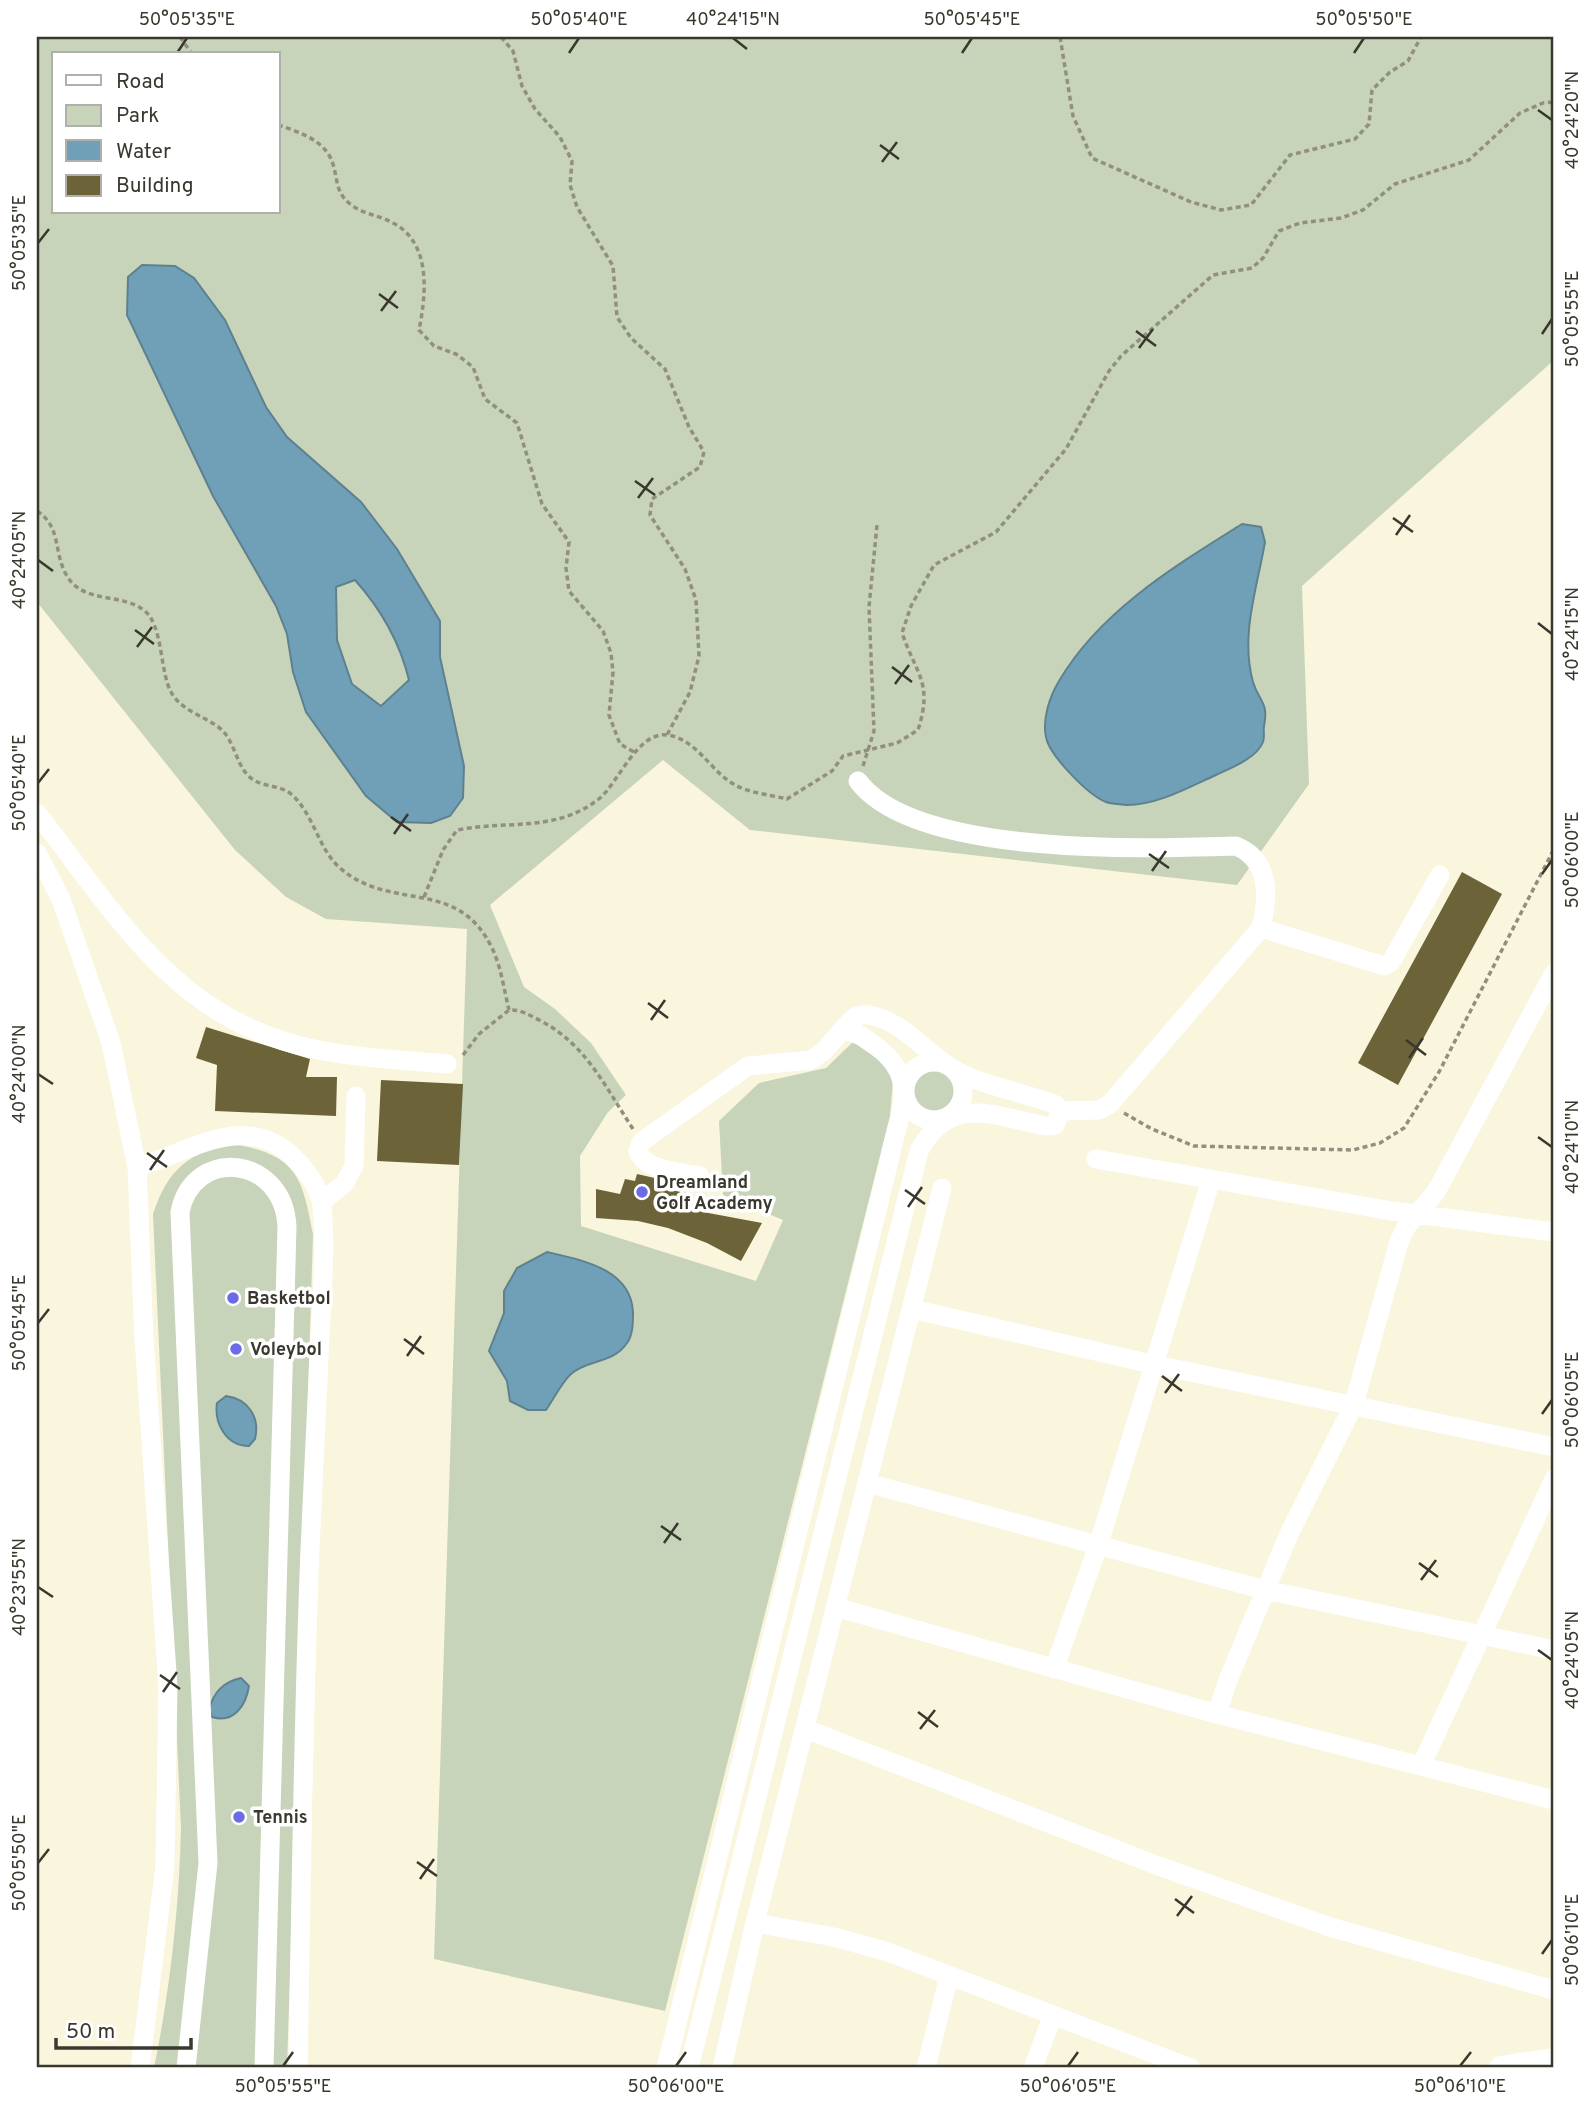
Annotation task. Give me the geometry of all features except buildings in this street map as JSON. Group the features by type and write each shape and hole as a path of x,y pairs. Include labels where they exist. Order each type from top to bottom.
{"main road":[{"path":"1511,2067 1554,2060"}],"street":[{"path":"858,780 867,793 896,812 951,831 1090,848 1236,846 1251,852 1264,869 1265,912 1261,928 1109,1105 1099,1110 1061,1111"},
{"path":"37,813 144,951 205,1004 260,1034 308,1048 356,1056 453,1062"},
{"path":"37,853 61,899 111,1042 137,1167 144,1339 168,1687 165,1866 140,2068"},
{"path":"1261,928 1384,966 1391,962 1440,875"},
{"path":"1217,1714 1265,1590 1304,1502 1354,1404 1399,1242 1406,1227 1436,1192 1554,973"},
{"path":"689,2068 915,1164 927,1138 955,1111 963,1093 962,1083 950,1067 880,1018 859,1015 824,1051 811,1060 748,1066 642,1142 638,1150 640,1158 649,1164 700,1176"},
{"path":"842,1030 864,1037 894,1059 905,1086 904,1096 913,1113 930,1120 977,1113 1046,1126 1055,1125 1061,1111"},
{"path":"666,2068 908,1077 922,1064 932,1062 983,1082 1042,1099 1056,1105 1061,1111"},
{"path":"321,1202 344,1184 354,1166 356,1096"},
{"path":"137,1167 160,1161 193,1144 217,1137 241,1136 269,1142 289,1153 310,1176 321,1202 324,1263 310,1550 298,2068"},
{"path":"1096,1159 1419,1215 1554,1232"},
{"path":"186,2068 208,1863 180,1212 183,1199 202,1176 233,1166 250,1171 275,1186 287,1210 264,2068"},
{"path":"1054,1669 1098,1546 1211,1180"},
{"path":"722,2068 755,1923 942,1188"},
{"path":"912,1309 1156,1365 1554,1447"},
{"path":"1422,1764 1554,1479"},
{"path":"867,1483 1265,1590 1554,1650"},
{"path":"835,1607 1217,1714 1552,1794"},
{"path":"806,1729 1156,1866 1330,1927 1554,1990"},
{"path":"755,1923 861,1943 1191,2068"},
{"path":"926,2068 949,1976"},
{"path":"1033,2068 1053,2015"}],"path":[{"path":"180,37 191,52"},
{"path":"501,37 513,51 522,86 535,108 560,137 572,162 570,185 577,207 613,266 617,317 631,338 665,369 689,427 704,452 700,467 652,499 650,515 685,569 696,600 699,656 690,692 667,735"},
{"path":"1060,37 1073,116 1092,158 1191,202 1221,210 1251,205 1290,155 1355,139 1369,124 1372,90 1390,72 1408,61 1421,37"},
{"path":"424,897 443,850 457,830 560,821 601,797 635,752 656,736 667,735 689,744 735,785 787,799 832,771 843,756 897,743 918,730 926,705 923,679 902,633 911,606 934,565 996,532 1066,449 1109,371 1121,356 1213,275 1252,268 1263,258 1279,232 1300,223 1341,218 1363,210 1395,184 1469,160 1520,113 1554,102"},
{"path":"280,126 322,145 332,160 339,191 348,203 394,223 410,237 419,251 425,280 419,330 434,346 456,354 472,367 485,399 517,423 542,504 569,542 566,568 569,591 603,631 611,653 613,672 609,715 620,744 635,752"},
{"path":"37,511 53,526 66,575 81,590 133,603 148,614 172,692 187,709 220,728 234,744 240,764 252,779 289,792 303,807 338,867 360,882 386,891 448,903 474,920 493,949 509,1010"},
{"path":"858,780 874,731 869,607 877,525"},
{"path":"1109,1105 1152,1129 1195,1146 1353,1150 1380,1143 1404,1128 1439,1072 1554,849"},
{"path":"453,1062 479,1034 509,1010"},
{"path":"509,1010 530,1015 559,1030 579,1047 642,1142"}],"green space":[{"path":"37,37 1554,37 1554,360 1302,586 1309,784 1237,885 750,830 663,760 490,905 524,987 555,1009 591,1043 626,1095 608,1112 580,1156 581,1226 756,1281 783,1220 723,1195 719,1121 759,1083 826,1068 853,1042 894,1070 890,1116 665,2011 434,1959 467,929 326,919 286,897 235,850 37,602"},
{"path":"933,1070 948,1076 954,1091 948,1106 933,1112 918,1106 912,1091 918,1076"},
{"path":"235,1144 272,1155 284,1162 293,1172 305,1197 313,1234 287,2068 154,2068 173,1949 181,1829 153,1214 166,1185 182,1165 204,1152"}],"water":[{"path":"142,265 175,266 194,278 225,320 266,407 287,437 361,502 397,549 440,621 440,657 464,766 463,798 450,816 431,823 397,822 366,796 306,712 293,672 287,634 276,606 213,496 127,315 128,277","holes":["355,580 395,639 409,680 381,706 352,684 337,640 336,587"]},
{"path":"1242,524 1261,527 1265,542 1251,612 1248,647 1253,682 1265,712 1264,738 1260,748 1229,769 1150,802 1127,805 1098,798 1070,774 1049,745 1045,723 1056,687 1076,656 1117,612 1165,574"},
{"path":"547,1252 589,1263 614,1276 630,1297 632,1328 629,1340 615,1355 571,1374 546,1410 528,1410 510,1401 507,1381 489,1351 504,1313 504,1291 517,1268"},
{"path":"226,1396 247,1405 254,1417 255,1439 249,1446 234,1442 223,1432 217,1403"},
{"path":"241,1678 249,1686 242,1706 227,1718 212,1717 209,1709 217,1693 224,1685"}],"place":[{"name":"Dreamland Golf Academy","path":"642,1192"},
{"name":"Basketbol","path":"233,1298"},
{"name":"Voleybol","path":"236,1349"},
{"name":"Tennis","path":"239,1817"}]}
